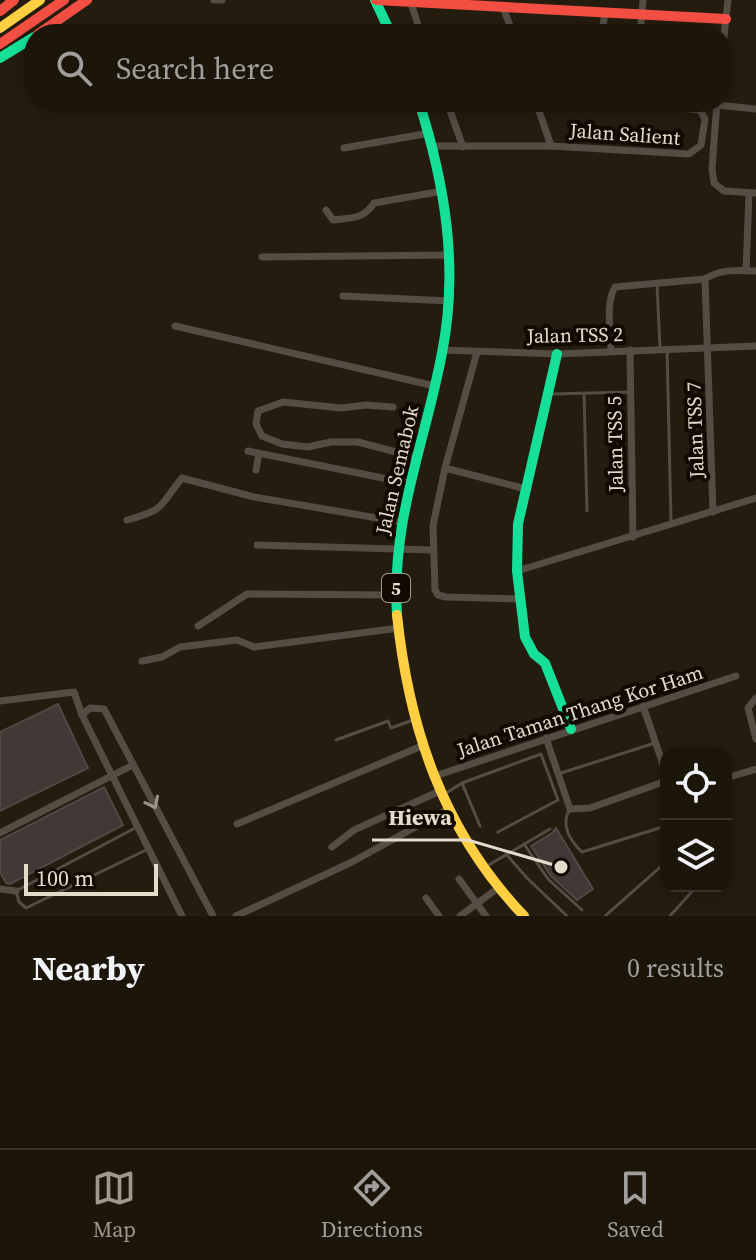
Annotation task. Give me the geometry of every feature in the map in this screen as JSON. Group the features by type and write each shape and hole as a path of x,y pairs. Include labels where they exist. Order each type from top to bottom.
{"main road":[{"path":"0,11 14,0"},
{"path":"4,25 40,0"},
{"path":"29,24 64,0"},
{"path":"53,24 87,0"},
{"path":"387,24 376,0 503,7 563,5 605,12 726,19"},
{"path":"0,44 24,28"},
{"path":"0,58 24,43"},
{"name":"Jalan Semabok","path":"423,112 444,191 450,255 450,301 435,386 408,483 401,522 396,595 399,628 417,719 441,793 484,868 524,916"},
{"path":"557,354 518,524 517,571 525,637 534,654 545,663 571,729"}],"street":[{"path":"214,0 222,0"},
{"path":"641,24 643,0"},
{"path":"725,24 728,0"},
{"path":"406,2 416,24"},
{"path":"503,7 509,24"},
{"path":"603,24 605,12"},
{"path":"732,106 756,109"},
{"path":"449,112 458,147"},
{"path":"539,112 551,146"},
{"name":"Jalan Salient","path":"434,146 551,146 689,154 701,145 705,119 701,112"},
{"path":"716,112 712,177 724,191 753,193 746,271"},
{"path":"344,148 430,133"},
{"path":"326,210 333,220 363,216 374,203 444,191"},
{"path":"262,257 450,255"},
{"path":"611,351 611,292 622,285 705,279 720,272 756,271"},
{"name":"Jalan TSS 7","path":"705,279 713,512"},
{"path":"343,296 450,301"},
{"path":"175,326 435,386"},
{"name":"Jalan TSS 2","path":"442,350 557,354 756,346"},
{"name":"Jalan TSS 5","path":"630,350 633,537"},
{"path":"477,352 445,468 433,526 435,590 438,595 446,597 520,599"},
{"path":"393,407 366,405 341,408 283,402 258,411 256,424 262,436 282,444 308,447 331,442 358,442 415,457"},
{"path":"248,451 408,483"},
{"path":"256,470 259,453"},
{"path":"445,468 526,489"},
{"path":"127,520 167,503 182,478 254,497 401,522"},
{"path":"517,571 756,498"},
{"path":"257,545 432,550"},
{"path":"198,626 247,594 396,595"},
{"path":"142,661 162,657 180,647 237,640 254,647 399,628"},
{"name":"Jalan Taman Thang Kor Ham","path":"435,776 736,676"},
{"path":"0,701 74,692 82,715 182,916"},
{"path":"756,698 750,704 748,714 756,739"},
{"path":"643,706 660,757"},
{"path":"82,715 90,708 104,709 213,916"},
{"path":"546,738 570,809 590,808 660,783"},
{"path":"237,824 424,745"},
{"path":"0,833 133,765"},
{"path":"732,776 756,769"},
{"path":"332,847 374,819 441,793"},
{"path":"236,916 352,862 448,809"},
{"path":"459,879 486,916"},
{"path":"460,916 498,888"},
{"path":"0,889 16,891"},
{"path":"426,898 439,916"}],"lane":[{"path":"657,282 664,348 671,525"},
{"path":"549,394 630,392"},
{"path":"584,393 587,511"},
{"path":"336,740 388,721 391,728 417,719"},
{"path":"557,774 655,743"},
{"path":"441,793 541,754 558,800 498,832"},
{"path":"462,783 480,826"},
{"path":"570,809 565,819 566,829 582,852 660,828"},
{"path":"137,827 16,891 19,902 26,908 148,849"},
{"path":"484,868 550,829"},
{"path":"524,844 548,879 582,910"},
{"path":"506,854 535,887 567,916"},
{"path":"605,916 660,867"},
{"path":"670,916 692,892"}],"building":[{"path":"58,704 88,768 0,811 0,732"},
{"path":"104,787 123,825 10,884 6,883 0,872 0,840"},
{"path":"556,828 593,889 577,900 551,876 531,846"}],"traffic: fast":[{"path":"375,0 386,24"},
{"path":"0,58 24,43"},
{"path":"397,615 399,546 404,514 442,353 449,289 447,226 436,164 422,112"},
{"path":"557,354 518,524 517,571 525,637 534,654 545,663 571,729"}],"traffic: slow":[{"path":"0,28 40,0"},
{"path":"397,615 411,698 435,776 451,813 472,849 524,916"}],"traffic: jam":[{"path":"0,11 14,0"},
{"path":"29,24 64,0"},
{"path":"52,24 87,0"},
{"path":"376,0 726,19"},
{"path":"0,44 24,28"}],"place":[{"name":"Hiewa","path":"561,867"}]}
